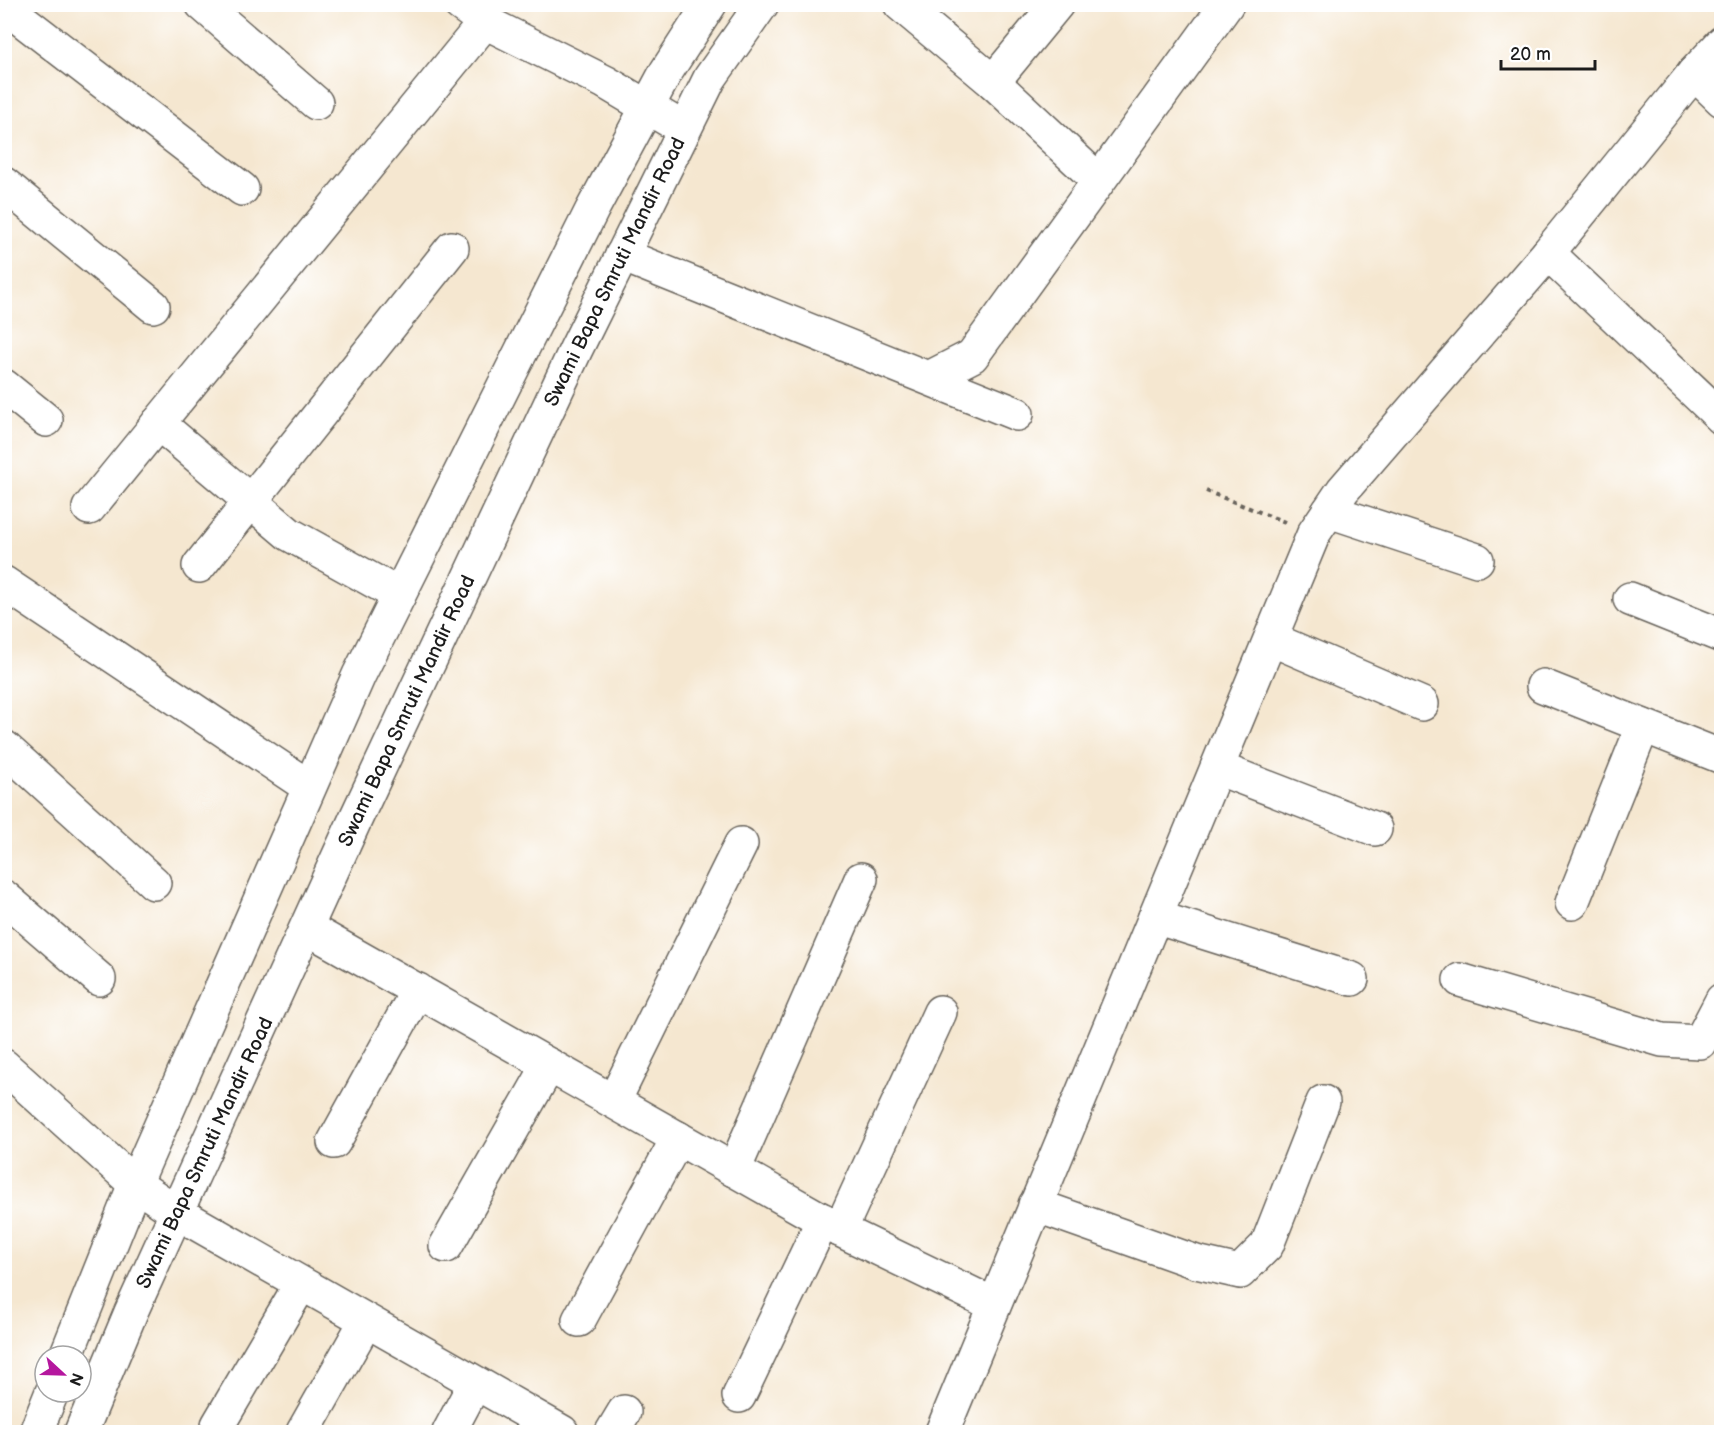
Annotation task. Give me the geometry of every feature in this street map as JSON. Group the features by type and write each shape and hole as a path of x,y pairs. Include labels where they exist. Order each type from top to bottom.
{"street":[{"path":"202,4 316,103"},
{"path":"71,1344 135,1184 359,675 592,210 666,72 710,4"},
{"name":"Swami Bapa Smruti Mandir Road","path":"81,1432 131,1312 536,434 710,78 762,4"},
{"path":"900,4 993,82 1098,180"},
{"path":"993,82 1057,4"},
{"path":"929,378 972,356 1227,4"},
{"path":"4,6 242,189"},
{"path":"89,508 158,423 472,13 648,106 684,129"},
{"path":"942,1432 993,1304 1322,522 1343,490 1548,253 1694,73 1722,43"},
{"path":"1694,73 1722,100"},
{"path":"4,184 153,306"},
{"path":"199,566 452,248"},
{"path":"1548,253 1722,418"},
{"path":"622,255 1017,414"},
{"path":"4,386 46,420"},
{"path":"158,423 289,534 399,595"},
{"path":"1322,522 1477,560"},
{"path":"4,583 309,787"},
{"path":"1630,599 1722,636"},
{"path":"1271,639 1422,704"},
{"path":"1543,686 1722,758"},
{"path":"1572,903 1643,726"},
{"path":"4,747 154,884"},
{"path":"1217,768 1375,829"},
{"path":"614,1101 741,844"},
{"path":"735,1170 861,879"},
{"path":"4,897 99,979"},
{"path":"1155,917 1352,979"},
{"path":"307,928 832,1225 993,1304"},
{"path":"1460,980 1662,1040 1700,1042 1722,1000"},
{"path":"334,1142 418,990"},
{"path":"739,1396 832,1225 940,1012"},
{"path":"446,1246 549,1065"},
{"path":"4,1066 135,1184 178,1214 562,1432"},
{"path":"1035,1204 1196,1262 1240,1272 1267,1245 1323,1102"},
{"path":"579,1320 678,1138"},
{"path":"218,1425 301,1284"},
{"path":"303,1432 366,1321"},
{"path":"449,1432 475,1383"},
{"path":"36,1432 47,1404"}],"path":[{"path":"1206,490 1322,522"}]}
